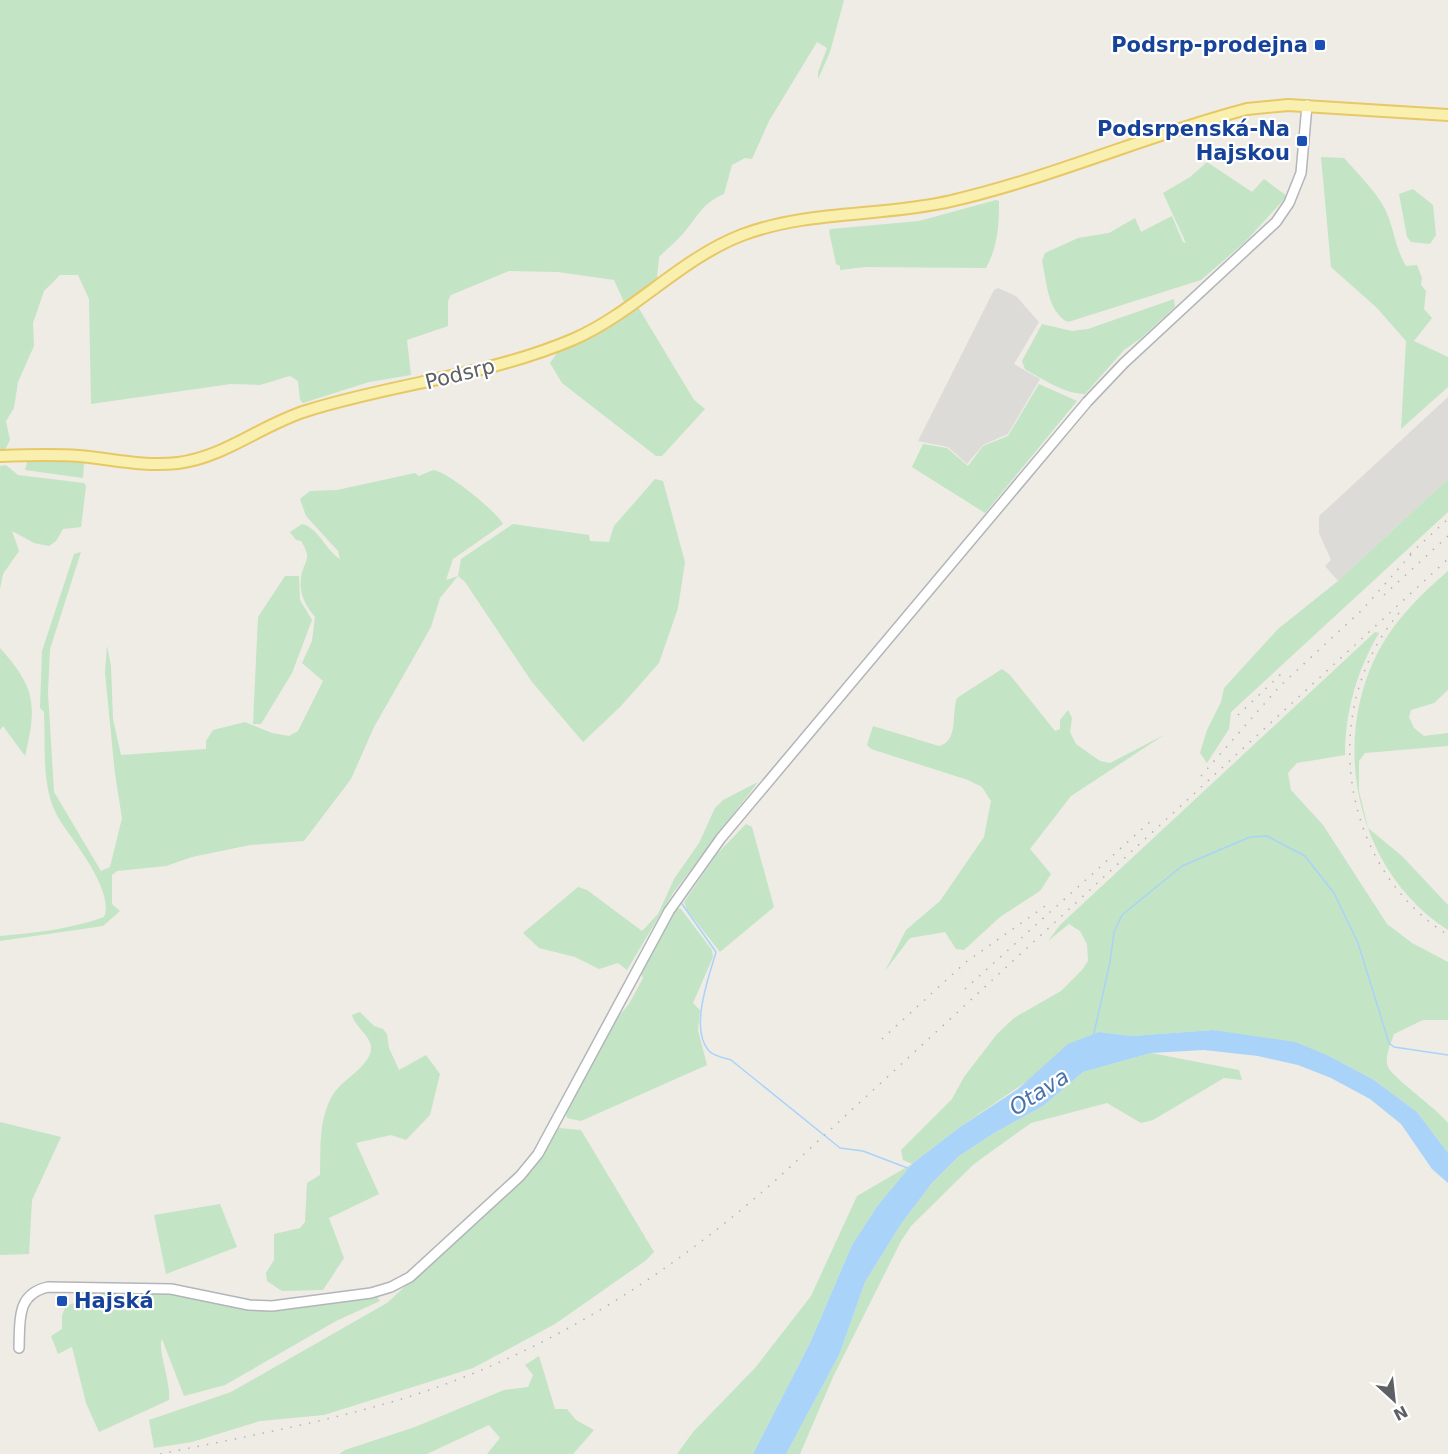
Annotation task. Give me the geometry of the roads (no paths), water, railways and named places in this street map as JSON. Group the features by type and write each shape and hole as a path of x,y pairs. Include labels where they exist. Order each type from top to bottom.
{"main road":[{"name":"Podsrp","path":"0,456 63,455 142,464 169,464 199,459 303,412 498,365 562,344 607,321 707,252 745,234 800,221 899,211 956,200 1237,112 1269,105 1307,105 1448,115"}],"street":[{"path":"19,1348 20,1314 25,1301 31,1292 48,1287 171,1289 249,1305 272,1306 352,1296 391,1287 426,1265 520,1176 556,1124 669,911 721,838 1081,408 1143,345 1257,241 1283,213 1300,172 1307,105"}],"water":[{"name":"Otava","path":"1213,1030 1295,1042 1329,1056 1374,1080 1417,1112 1448,1153 1448,1183 1432,1169 1401,1124 1370,1099 1331,1078 1298,1065 1258,1056 1204,1050 1151,1053 1083,1072 1043,1106 994,1133 959,1156 932,1183 901,1224 865,1282 839,1355 786,1454 753,1454 810,1343 852,1245 878,1205 913,1163 960,1127 1018,1089 1068,1044 1099,1032 1132,1036"}],"waterway":[{"path":"1094,1033 1110,962 1114,932 1122,915 1182,866 1250,837 1267,836 1305,856 1334,893 1358,943 1389,1043 1394,1047 1448,1055"},
{"path":"680,901 716,952 705,989 701,1017 703,1041 709,1051 716,1056 731,1060 840,1148 863,1151 910,1169"}],"railway":[{"path":"1410,554 1448,519"},
{"path":"1384,595 1448,536"},
{"path":"1201,776 1279,687 1362,610 1415,550"},
{"path":"160,1454 347,1414 408,1397 459,1379 557,1334 604,1308 649,1279 736,1214 777,1179 1448,559"},
{"path":"1399,613 1373,652 1357,695 1350,740 1352,785 1363,829 1383,870 1412,906 1448,935"},
{"path":"1238,715 1281,674"},
{"path":"965,989 1152,820"},
{"path":"882,1039 966,962 1051,902"}],"place":[{"name":"Podsrp-prodejna","path":"1320,45"},
{"name":"Podsrpenská-Na Hajskou","path":"1302,141"},
{"name":"Hajská","path":"62,1301"}]}
